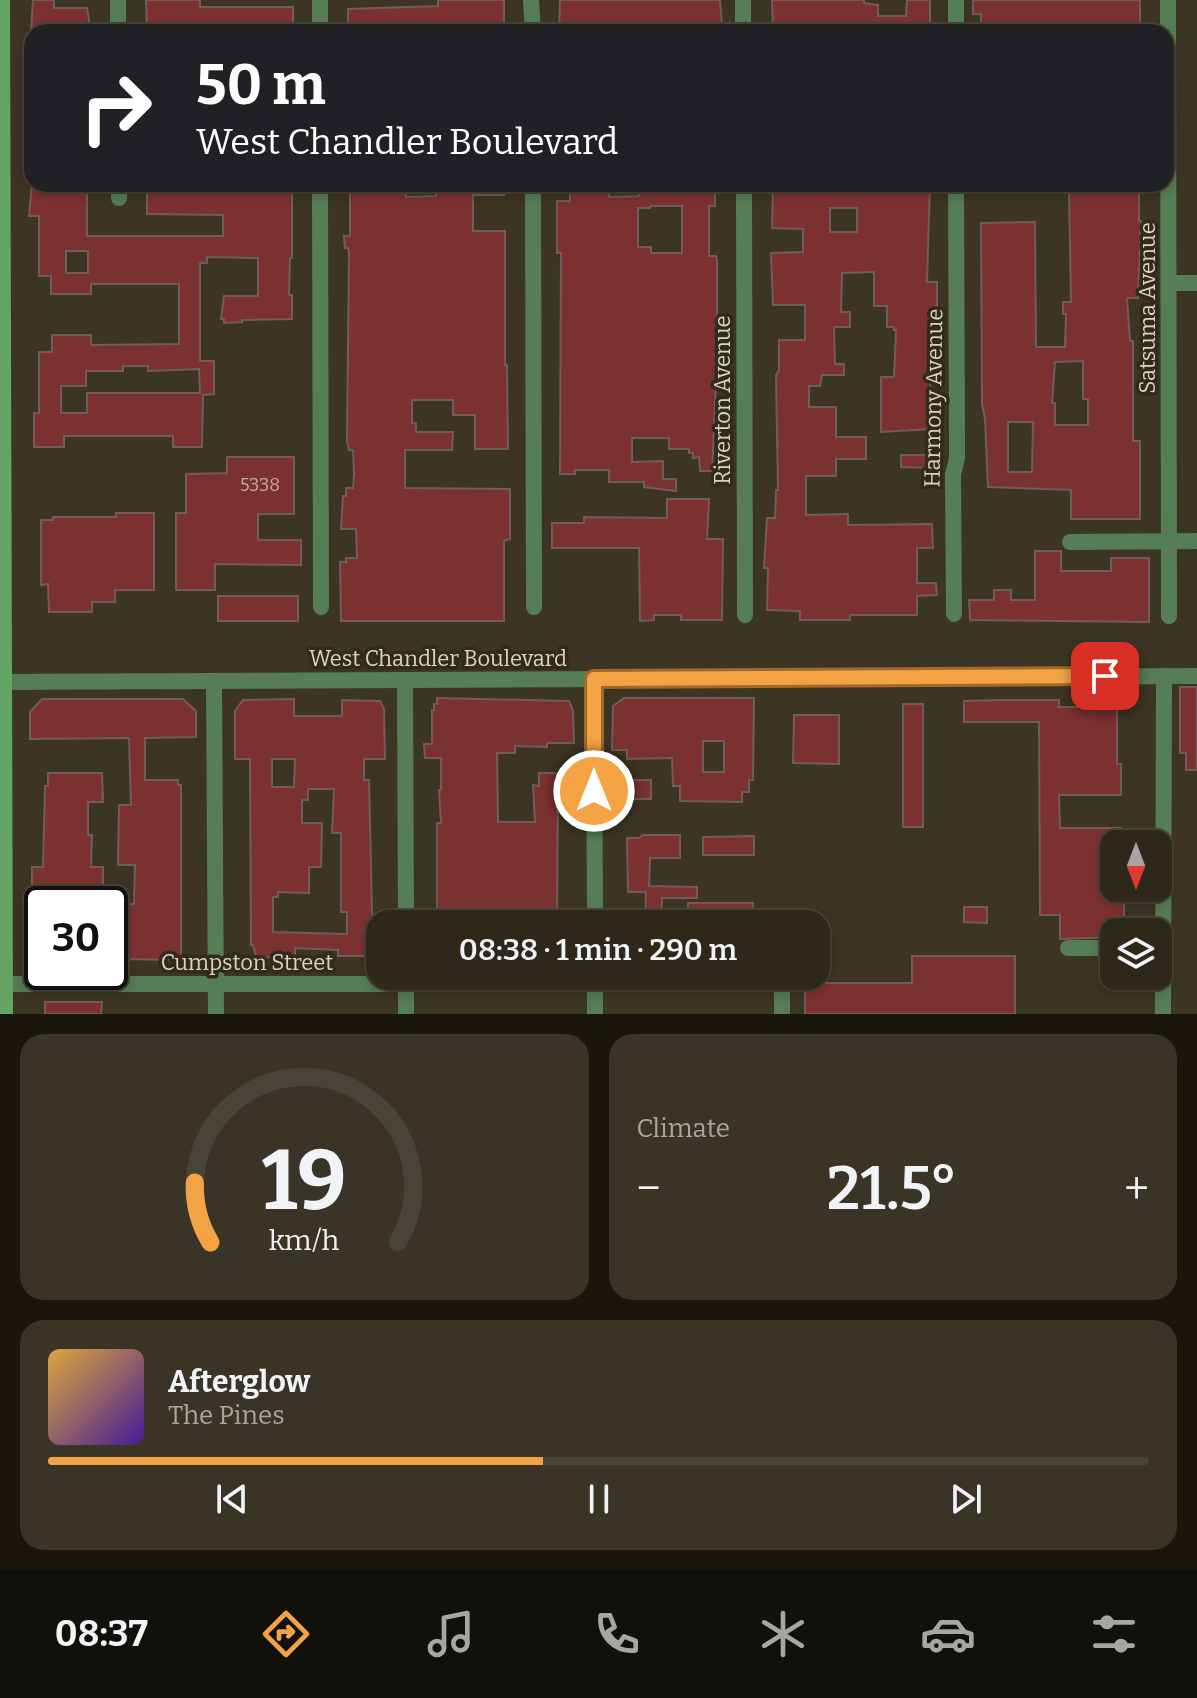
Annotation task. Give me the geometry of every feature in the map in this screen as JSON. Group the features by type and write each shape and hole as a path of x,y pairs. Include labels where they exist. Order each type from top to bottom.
{"main road":[{"path":"2,0 2,984 5,1014"}],"street":[{"path":"118,0 118,24"},
{"path":"320,0 320,24"},
{"path":"531,0 532,24"},
{"path":"743,0 743,24"},
{"path":"956,0 956,24"},
{"name":"Satsuma Avenue","path":"1168,0 1168,24"},
{"path":"320,192 321,607"},
{"path":"533,192 534,607"},
{"name":"Riverton Avenue","path":"744,192 745,615"},
{"name":"Harmony Avenue","path":"954,614 956,192"},
{"name":"Satsuma Avenue","path":"1169,192 1169,616"},
{"path":"1169,283 1197,283"},
{"path":"1070,542 1197,541"},
{"path":"1161,918 1164,676"},
{"name":"West Chandler Boulevard","path":"2,682 1197,676"},
{"path":"594,679 595,910"},
{"path":"214,681 216,1014"},
{"path":"405,681 406,910"},
{"path":"1068,948 1100,948"},
{"name":"Cumpston Street","path":"2,984 366,981"},
{"path":"406,990 406,1014"},
{"path":"595,990 595,1014"},
{"name":"Cumpston Street","path":"782,990 782,1014"},
{"path":"1162,990 1163,1014"}],"building":[{"path":"33,0 54,0 54,8 87,8 90,24 32,24"},
{"path":"146,0 200,0 200,7 293,7 292,24 147,24"},
{"path":"438,0 504,0 504,24 348,24 348,9 438,6"},
{"path":"560,0 720,0 722,24 559,24"},
{"path":"772,0 864,0 864,3 878,5 878,16 906,16 907,0 930,0 930,24 773,24"},
{"path":"973,0 1140,0 1140,24 981,24 981,14 973,14"},
{"path":"31,192 87,192 87,236 223,236 223,215 147,214 147,192 292,192 289,295 292,295 292,319 224,323 221,319 224,296 258,296 258,258 207,257 207,263 200,263 200,361 214,361 214,394 203,395 202,447 173,447 173,436 64,436 64,447 34,447 34,413 39,413 39,352 52,352 52,335 91,335 91,345 179,344 179,284 91,284 91,294 51,294 51,276 39,276 39,216 29,216","holes":["66,251 88,251 88,273 66,273","123,366 148,366 148,371 199,369 200,393 87,393 87,413 61,413 61,386 86,386 86,371 123,371"]},
{"path":"350,192 406,192 406,197 436,196 436,192 504,192 504,195 473,195 473,231 505,231 508,449 475,449 475,415 453,415 453,400 412,400 412,423 416,423 416,432 453,432 452,450 405,450 405,488 510,489 510,539 504,541 504,621 341,621 340,562 346,562 346,558 357,558 356,529 341,529 343,496 346,496 346,488 353,488 354,474 353,450 349,450 347,441 349,253 345,248 344,236 350,236"},
{"path":"570,192 609,192 609,197 639,196 639,192 715,192 715,206 709,206 709,256 716,256 717,260 712,471 700,471 699,457 693,458 689,449 669,449 669,438 632,438 632,462 663,461 663,479 676,479 676,491 644,487 644,482 609,482 609,470 575,470 575,474 560,474 561,253 557,253 557,201 570,201","holes":["682,206 682,253 651,253 651,247 638,247 638,208"]},
{"path":"773,192 930,192 927,282 937,282 930,429 881,432 881,377 894,377 896,330 887,327 887,306 874,306 874,272 842,273 841,312 850,312 850,327 834,327 835,364 844,364 844,375 822,375 820,386 809,386 809,407 836,407 836,437 866,437 866,459 836,459 836,476 806,476 806,515 848,514 848,525 932,524 933,548 917,548 917,583 936,583 937,595 917,596 917,615 850,615 850,620 800,620 800,611 767,610 768,568 764,568 767,518 775,518 778,490 776,375 779,370 779,340 805,340 805,305 773,305 771,253 803,252 803,229 772,228","holes":["830,208 857,208 857,232 830,232"]},
{"path":"1069,192 1139,192 1138,298 1127,298 1130,341 1133,341 1133,441 1140,441 1140,519 1071,519 1071,490 988,487 982,404 981,223 1035,222 1036,347 1065,347 1066,314 1063,314 1063,302 1071,302","holes":["1083,361 1083,399 1088,399 1088,425 1055,425 1055,403 1052,403 1055,362","1008,422 1033,422 1032,472 1008,472"]},
{"path":"901,455 930,455 930,468 901,467"},
{"path":"227,457 294,457 294,514 258,514 258,540 301,540 301,565 215,564 215,590 176,590 176,513 186,513 186,474 227,473"},
{"path":"667,499 709,499 707,539 723,539 722,620 681,620 681,615 654,615 654,620 640,621 639,548 552,548 552,523 584,523 584,517 667,518"},
{"path":"116,513 154,513 154,590 115,590 115,602 92,602 92,612 49,612 48,584 41,585 41,520 53,520 53,517 116,517"},
{"path":"1035,551 1061,551 1061,571 1111,571 1111,558 1149,558 1149,622 970,620 969,600 994,600 994,590 1011,590 1011,600 1035,600"},
{"path":"218,596 298,596 298,621 218,621"},
{"path":"1180,687 1197,687 1197,770 1186,770 1186,753 1180,753"},
{"path":"437,698 569,701 573,711 574,743 547,743 547,747 515,746 515,753 497,753 498,822 535,822 533,785 539,786 539,773 558,773 557,910 437,910 441,758 425,758 424,744 432,744 432,710"},
{"path":"624,698 754,698 753,780 749,780 749,792 742,792 742,802 680,801 680,786 673,786 672,758 627,759 627,750 612,750 613,706","holes":["703,741 724,741 724,772 703,772"]},
{"path":"42,699 183,699 196,711 196,737 145,738 145,780 178,780 178,785 181,785 181,960 128,959 128,904 134,904 135,865 118,865 119,805 131,805 129,738 30,739 30,712"},
{"path":"294,699 294,716 342,716 342,700 380,701 384,709 385,759 364,759 364,780 369,780 372,910 366,910 366,956 338,956 338,950 295,948 295,958 256,957 251,945 250,759 235,759 235,711 243,700","holes":["272,759 295,759 294,787 272,787","308,789 334,789 332,833 341,833 341,912 347,912 347,934 273,932 273,897 278,897 278,892 309,893 309,867 321,867 322,823 302,823 302,800 308,800"]},
{"path":"1059,700 1059,707 1117,707 1117,764 1121,764 1121,795 1059,795 1060,828 1121,828 1100,830 1100,902 1124,902 1124,918 1100,918 1100,938 1060,939 1060,915 1040,915 1039,722 964,722 964,701"},
{"path":"903,704 923,704 923,827 903,827"},
{"path":"794,715 839,715 839,764 793,763"},
{"path":"48,773 102,773 103,802 88,802 88,835 92,835 91,867 103,867 103,886 32,886 32,867 43,867 45,786 48,786"},
{"path":"633,780 651,780 651,799 633,799"},
{"path":"643,835 680,835 680,858 650,858 649,886 697,887 697,898 662,898 662,910 645,910 646,892 628,892 627,838"},
{"path":"754,836 754,855 703,855 703,837"},
{"path":"688,903 753,903 753,910 688,910"},
{"path":"964,907 987,907 987,923 964,922"},
{"path":"912,956 1015,956 1015,1014 805,1014 805,990 830,990 830,983 912,983"},
{"path":"45,1002 102,1002 101,1014 45,1014"}],"route":[{"path":"594,791 594,679 1105,676"}]}
